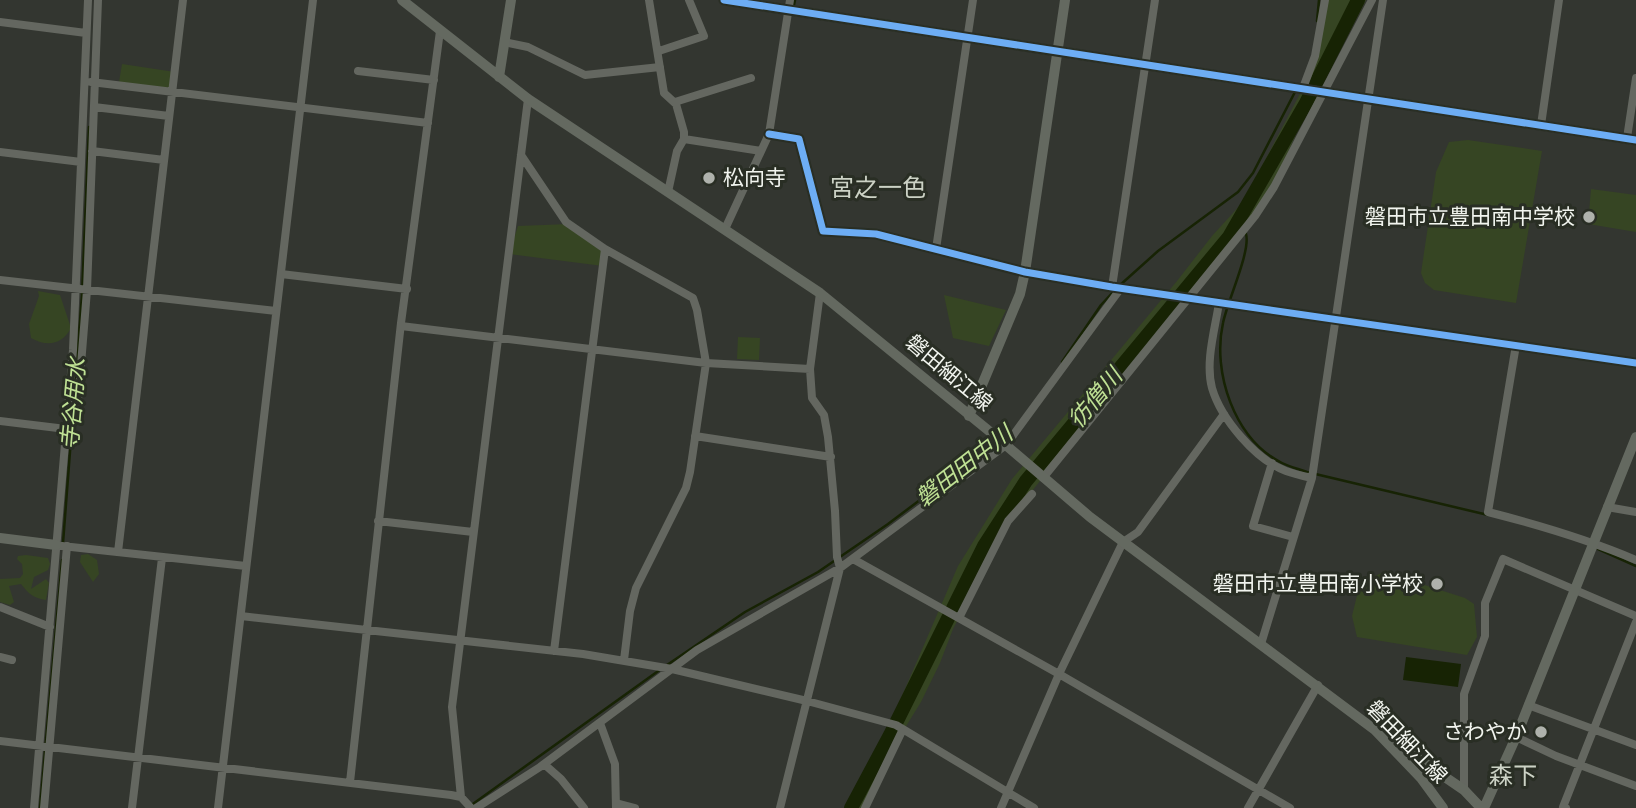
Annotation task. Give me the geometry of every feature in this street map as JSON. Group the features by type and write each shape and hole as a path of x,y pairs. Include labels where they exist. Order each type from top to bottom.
{"street":[{"path":"44,808 76,289 88,0"},
{"path":"69,402 78,402 87,290 98,0"},
{"path":"118,552 183,0"},
{"path":"218,808 313,0"},
{"name":"磐田細江線","path":"402,0 528,99 820,293 1123,542 1375,730 1421,778 1443,808"},
{"path":"499,77 511,0"},
{"path":"649,0 664,93 675,102 684,132 668,192"},
{"path":"659,51 704,36 689,0"},
{"path":"724,0 789,5 967,37 1632,139 1636,78"},
{"path":"936,250 973,0"},
{"path":"969,416 1020,294 1065,0"},
{"path":"0,741 461,797 474,808 544,764 697,650 840,568 1006,445 1117,287 1155,0"},
{"path":"1303,88 1315,56 1325,0"},
{"path":"1043,478 1255,216 1274,187 1372,0"},
{"path":"1261,644 1312,478 1383,0"},
{"path":"1541,125 1559,0"},
{"path":"725,229 769,134 789,5"},
{"path":"0,22 86,33"},
{"path":"350,782 401,326 440,31"},
{"path":"504,42 528,47 585,75 660,67"},
{"path":"358,71 434,80"},
{"path":"675,102 751,78"},
{"path":"85,82 428,123"},
{"path":"461,797 452,707 528,99"},
{"path":"94,107 169,116"},
{"path":"769,134 799,139 823,231 876,234 1025,272 1117,287 1636,363"},
{"path":"684,139 761,151"},
{"path":"92,151 164,160"},
{"path":"0,152 81,162"},
{"path":"521,155 566,222 605,249 693,298 697,310 706,363 686,488 636,588 630,611 624,660"},
{"path":"554,651 605,249"},
{"path":"281,274 407,289"},
{"path":"0,280 276,310"},
{"path":"780,808 840,568 837,557 831,457 824,415 812,398 810,369 820,293"},
{"path":"1219,303 1210,358 1212,388 1224,414 1253,450 1284,471 1312,478"},
{"path":"401,326 706,363 810,369"},
{"path":"1516,345 1488,512 1550,527 1636,560"},
{"path":"1001,808 1059,674 1123,542 1138,532 1224,414"},
{"path":"0,421 66,429"},
{"path":"695,436 831,457"},
{"path":"1375,730 1464,790 1482,808 1516,737 1592,541 1636,437"},
{"path":"1272,463 1253,526 1293,537"},
{"path":"959,618 1008,521 1032,494"},
{"path":"1607,507 1636,512"},
{"path":"378,521 473,532"},
{"path":"0,538 246,566"},
{"path":"34,808 50,627 62,546"},
{"path":"132,808 162,558"},
{"path":"853,559 1290,808"},
{"path":"1464,790 1464,694 1485,636 1485,603 1503,559 1636,616"},
{"path":"0,607 50,627"},
{"path":"241,616 624,660 807,701 899,727 1034,808"},
{"path":"1566,808 1563,807 1636,622"},
{"path":"0,657 12,660"},
{"path":"1248,808 1318,685"},
{"path":"1528,705 1636,746"},
{"path":"600,723 615,764 616,806 635,808"},
{"path":"865,808 899,727"},
{"path":"1516,737 1636,786"},
{"path":"544,764 561,779 584,808"}],"shaded area":[{"path":"1328,0 1366,0 1296,134 1270,194 1008,521 953,629 921,702 900,736 865,808 849,808 861,789 869,764 889,726 958,566 1012,479 1243,202 1303,88"},
{"path":"122,64 175,72 172,91 119,82"},
{"path":"1468,140 1542,151 1516,303 1434,290 1425,283 1421,273 1436,172 1449,142"},
{"path":"1591,189 1636,195 1636,232 1588,224"},
{"path":"569,224 605,249 603,266 509,254 518,226"},
{"path":"38,291 60,295 71,328 63,338 54,343 43,343 31,338 29,324 39,296"},
{"path":"944,295 1006,310 989,346 953,338"},
{"path":"738,337 760,338 759,360 737,359"},
{"path":"88,554 97,560 99,574 93,582 80,562 81,555"},
{"path":"18,556 48,558 48,570 34,577 31,589 46,579 49,583 46,600 32,595 21,584 9,586 14,602 10,605 0,602 0,579 20,578 23,574 22,564 17,559"},
{"path":"1384,572 1465,598 1474,604 1477,637 1467,655 1357,637 1352,616 1360,583"},
{"path":"1406,657 1461,664 1458,687 1403,680"}],"waterway":[{"name":"磐田田中川","path":"794,5 795,0"},
{"name":"磐田田中川","path":"1317,21 1319,0"},
{"name":"彷僧川","path":"851,808 984,546 1026,481 1229,237 1306,103 1358,0"},
{"name":"磐田田中川","path":"1119,286 1158,251 1238,192 1253,173 1296,90"},
{"name":"寺谷用水","path":"63,543 82,295 89,127"},
{"path":"1238,220 1246,234 1247,242 1223,323 1221,362 1230,402 1251,438 1265,452 1282,463 1307,472 1488,515"},
{"name":"磐田田中川","path":"1062,362 1101,305 1114,291"},
{"name":"磐田田中川","path":"667,665 745,612 818,572 888,524 997,442"},
{"path":"1598,549 1636,566"},
{"name":"寺谷用水","path":"40,808 62,560"},
{"name":"磐田田中川","path":"470,806 661,669"}],"cycle path":[{"path":"724,0 1636,140"},
{"path":"769,134 799,139 823,231 876,234 1025,272 1112,287 1636,363"}],"place":[{"name":"松向寺","path":"709,178"},
{"name":"磐田市立豊田南中学校","path":"1589,217"},
{"name":"磐田市立豊田南小学校","path":"1437,584"},
{"name":"さわやか","path":"1541,732"}],"district":[{"name":"宮之一色","path":"878,188"},
{"name":"森下","path":"1513,776"}]}
